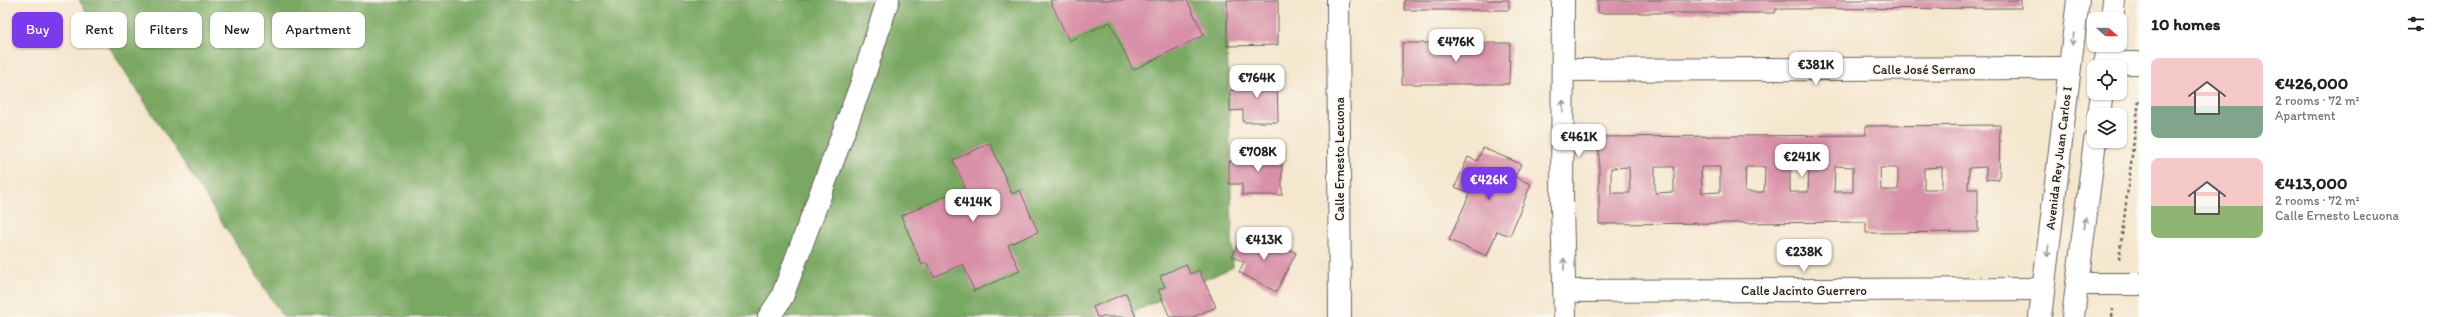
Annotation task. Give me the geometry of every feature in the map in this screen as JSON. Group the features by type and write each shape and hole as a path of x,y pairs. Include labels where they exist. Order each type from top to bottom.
{"street":[{"path":"769,317 784,289 861,85 888,0"},
{"name":"Calle Ernesto Lecuona","path":"1338,0 1340,317"},
{"path":"1563,0 1562,207 1565,317"},
{"name":"Avenida Rey Juan Carlos I","path":"2040,317 2078,0"},
{"path":"2113,12 2114,0"},
{"path":"2106,58 2139,63"},
{"name":"Calle José Serrano","path":"1563,70 2069,68"},
{"path":"2072,317 2094,148"},
{"path":"2077,284 2139,284"},
{"name":"Calle Jacinto Guerrero","path":"1565,291 2043,290"}],"path":[{"path":"2112,317 2139,100"}],"green space":[{"path":"79,0 1226,0 1233,267 1122,317 283,317 110,48 127,48 127,12 87,12"}],"building":[{"path":"1050,0 1187,0 1204,35 1133,70 1110,22 1069,41"},
{"path":"1227,0 1278,0 1278,45 1227,46"},
{"path":"1404,0 1509,0 1509,10 1404,10"},
{"path":"1598,0 2021,0 2021,8 1776,9 1775,13 1598,13"},
{"path":"1402,43 1510,43 1509,84 1402,84"},
{"path":"1243,75 1277,75 1278,122 1243,122 1243,110 1230,111 1230,90 1243,90"},
{"path":"2000,125 1999,180 1986,179 1986,167 1969,168 1968,189 1978,189 1978,232 1866,233 1866,222 1599,224 1599,137 1866,135 1866,126","holes":["1835,166 1853,167 1853,192 1834,192","1629,167 1630,193 1611,193 1611,168","1655,167 1674,167 1674,192 1655,193","1701,167 1720,167 1720,192 1702,193","1746,167 1765,167 1764,192 1745,192","1790,167 1809,167 1808,192 1790,192","1942,167 1942,189 1924,189 1924,168","1880,168 1898,168 1898,190 1881,190"]},
{"path":"990,143 1012,194 1020,190 1038,232 1008,245 1020,271 974,291 963,264 934,277 927,263 922,265 901,216 965,187 953,160"},
{"path":"1483,148 1521,164 1515,177 1531,184 1510,236 1497,231 1487,256 1449,240 1470,193 1455,187 1468,157 1477,161"},
{"path":"1241,151 1282,151 1282,195 1242,195 1242,184 1229,184 1229,161 1241,161"},
{"path":"1262,234 1296,253 1276,292 1239,272 1244,262 1232,256 1243,235 1258,243"},
{"path":"1186,264 1190,274 1199,270 1216,307 1193,317 1170,317 1158,290 1165,287 1160,276"},
{"path":"1126,293 1136,317 1097,317 1093,307"}]}
